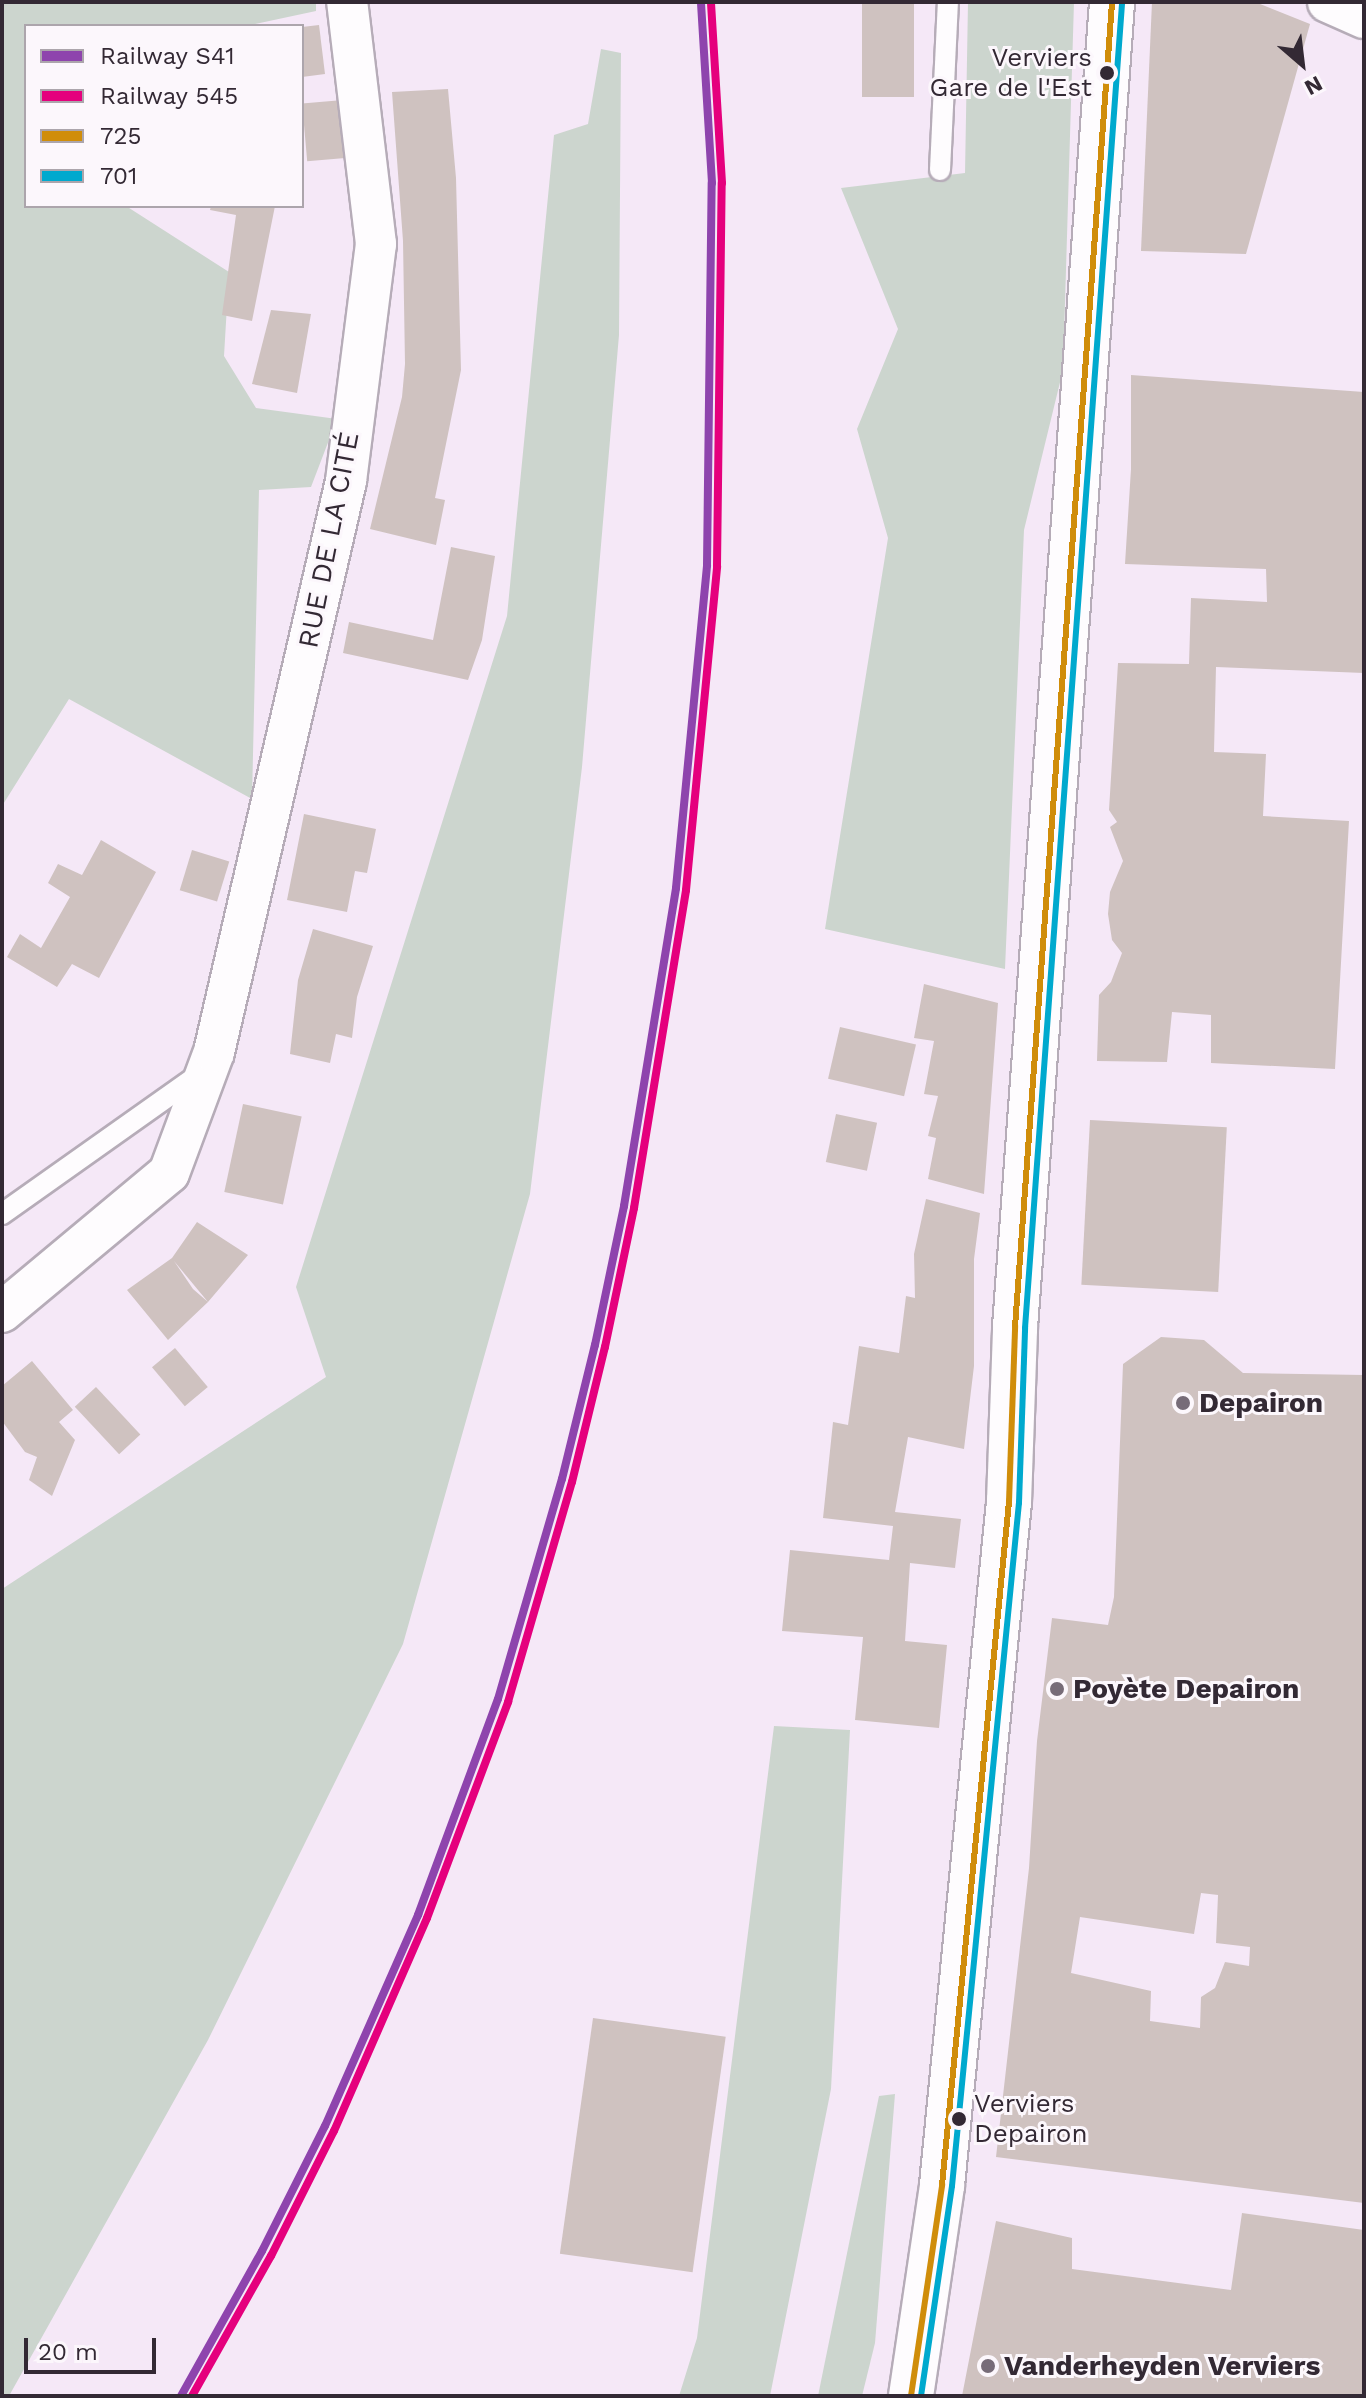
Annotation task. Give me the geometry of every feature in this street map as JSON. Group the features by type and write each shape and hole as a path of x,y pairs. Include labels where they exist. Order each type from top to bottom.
{"main road":[{"path":"911,2396 942,2185 1009,1502 1015,1327 1112,2"}],"street":[{"name":"RUE DE LA CITÉ","path":"2,1312 169,1173 207,1069 346,481 376,244 347,2"},
{"path":"1328,2 1364,18"}],"lane":[{"path":"940,170 948,2"},
{"path":"2,1214 207,1069"}],"shaded area":[{"path":"2,2 316,2 316,11 255,24 24,24 24,208 129,208 229,272 224,356 256,408 337,419 311,487 259,490 252,799 69,699 2,806"},
{"path":"968,2 1074,2 1063,370 1024,530 1005,969 825,929 888,538 857,429 898,329 841,188 965,173"},
{"path":"601,49 621,53 619,335 582,767 530,1194 403,1644 208,2040 9,2396 2,2396 2,1589 326,1377 296,1287 507,616 554,135 588,124"},
{"path":"774,1726 850,1730 831,2089 770,2396 679,2396 697,2338"},
{"path":"895,2094 875,2343 862,2396 818,2396 879,2096"}],"building":[{"path":"862,2 914,2 914,97 862,97"},
{"path":"1152,2 1255,2 1310,24 1246,254 1141,251"},
{"path":"319,25 325,74 304,77 304,27"},
{"path":"448,89 456,178 461,370 435,498 445,500 436,545 370,529 402,397 405,364 403,241 392,92"},
{"path":"343,100 348,158 307,161 304,103"},
{"path":"275,208 252,321 222,315 236,215 210,210"},
{"path":"271,310 311,314 297,393 252,384"},
{"path":"1131,375 1364,392 1364,673 1216,667 1214,752 1266,754 1263,816 1349,821 1335,1069 1211,1063 1211,1015 1172,1012 1167,1062 1097,1061 1099,995 1111,982 1122,953 1112,940 1108,914 1110,892 1123,861 1110,827 1117,822 1109,810 1118,663 1189,664 1191,598 1267,602 1266,569 1125,564 1131,469"},
{"path":"451,547 495,556 482,640 468,680 343,653 349,622 433,640"},
{"path":"304,814 376,829 367,873 355,871 347,912 287,900"},
{"path":"101,840 156,872 99,978 72,964 57,987 7,957 20,934 41,948 70,897 48,883 58,864 82,875"},
{"path":"192,850 229,861 217,902 180,890"},
{"path":"313,929 373,946 357,997 352,1038 336,1034 330,1063 290,1054 298,980"},
{"path":"924,984 998,1003 984,1194 928,1179 936,1138 928,1136 938,1096 924,1094 934,1041 914,1038"},
{"path":"840,1027 916,1045 904,1096 828,1079"},
{"path":"243,1104 302,1116 283,1205 224,1192"},
{"path":"836,1114 877,1123 867,1171 826,1162"},
{"path":"1090,1120 1227,1127 1218,1292 1081,1285"},
{"path":"926,1199 980,1213 974,1259 974,1366 964,1449 908,1437 895,1512 961,1519 955,1568 910,1563 905,1641 947,1645 939,1728 855,1720 863,1637 782,1631 790,1550 889,1560 893,1526 823,1518 833,1422 848,1425 859,1346 899,1353 906,1296 915,1298 914,1254"},
{"path":"197,1222 248,1255 208,1302 168,1340 127,1290 172,1258","holes":["174,1261 208,1302 193,1289"]},
{"path":"1161,1337 1204,1340 1243,1373 1364,1375 1364,2203 996,2157 1029,1868 1037,1741 1052,1618 1108,1625 1114,1597 1123,1364","holes":["1201,1893 1218,1895 1216,1943 1250,1947 1249,1966 1225,1962 1215,1988 1201,1997 1200,2028 1150,2021 1151,1991 1071,1973 1080,1917 1194,1934"]},
{"path":"175,1348 208,1387 185,1406 152,1367"},
{"path":"32,1361 73,1410 59,1422 75,1440 52,1496 29,1480 37,1457 25,1452 2,1421 2,1386"},
{"path":"96,1387 140,1435 119,1454 75,1407"},
{"path":"593,2018 726,2037 693,2272 560,2254"},
{"path":"1242,2213 1364,2230 1364,2396 962,2396 996,2221 1072,2238 1072,2269 1231,2290"}],"rail line":[{"name":"S41","path":"181,2396 262,2251 325,2126 418,1915 498,1699 562,1479 595,1345 624,1206 676,888 707,565 712,183 701,2"},
{"name":"545","path":"192,2396 271,2256 334,2131 427,1918 508,1702 572,1482 605,1347 634,1208 686,890 717,566 722,183 711,2"}],"transit line":[{"name":"725","path":"911,2396 942,2185 1009,1502 1015,1327 1112,2"},
{"name":"701","path":"921,2396 952,2186 1019,1503 1025,1328 1122,3"}],"place":[{"name":"Verviers Gare de l'Est","path":"1107,73"},
{"name":"Depairon","path":"1183,1403"},
{"name":"Poyète Depairon","path":"1057,1689"},
{"name":"Verviers Depairon","path":"959,2119"},
{"name":"Vanderheyden Verviers","path":"988,2366"}]}
